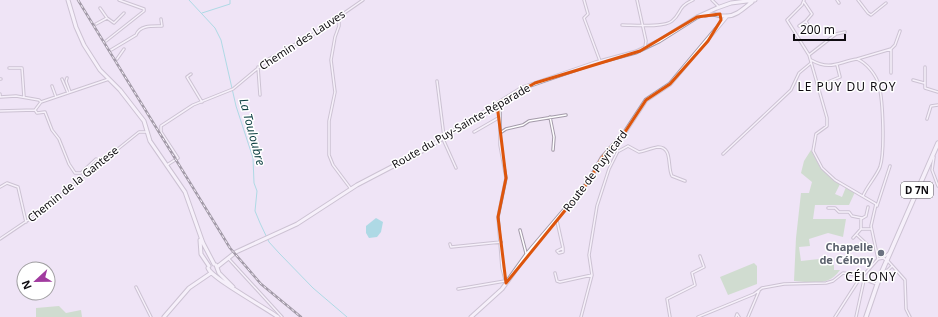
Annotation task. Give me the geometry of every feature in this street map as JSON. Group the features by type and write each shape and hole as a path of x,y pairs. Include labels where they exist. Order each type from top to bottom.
{"main road":[{"path":"68,0 80,36 96,64 145,122 152,145 187,196 199,232 221,276 239,292"},
{"name":"Route de Puyricard","path":"720,7 731,3 755,0"},
{"name":"Route de Puyricard","path":"471,317 498,293 527,254 557,221 589,181 602,158 625,132 646,100 670,84 727,16 738,13 755,0"},
{"path":"744,2 746,4 745,7"},
{"path":"719,26 720,7"},
{"name":"Route du Puy-Sainte-Réparade","path":"216,266 233,254 297,224 351,189 415,155 497,104 535,83 600,61 629,55 652,45 697,17 720,7"},
{"path":"720,14 727,16"},
{"name":"Route du Puy-Sainte-Réparade","path":"697,17 720,14"},
{"name":"D 7N","path":"876,284 938,143"},
{"path":"199,232 201,254 212,273 278,317"},
{"name":"D 7N","path":"866,317 876,284 898,233"},
{"name":"Route du Puy-Sainte-Réparade","path":"216,266 233,254"},
{"path":"165,317 196,283 208,267 216,266"},
{"path":"196,283 212,273 216,266"}],"street":[{"path":"106,41 144,12 144,10 119,0"},
{"name":"Chemin des Lauves","path":"167,165 178,158 161,132 161,126 202,102 232,90 258,67 339,17 363,0"},
{"path":"584,0 588,14 584,18 600,61"},
{"path":"637,0 646,41 645,48"},
{"path":"622,25 665,24 672,21 683,4 693,0"},
{"path":"712,0 720,7"},
{"path":"837,0 840,3"},
{"path":"858,0 871,15 886,3"},
{"path":"799,26 812,14 804,1 787,22 810,55 828,123 816,134 813,148 815,156 822,168 833,178 875,202 877,206"},
{"path":"100,8 107,18 114,23 124,13"},
{"path":"339,17 340,26 334,41 331,60 335,92 330,120 329,155 333,165 351,189"},
{"path":"96,24 107,18"},
{"path":"111,50 136,35 138,31 143,28 162,26 161,19"},
{"path":"806,21 808,25"},
{"path":"891,73 891,49 900,31"},
{"path":"810,55 836,34 845,32"},
{"path":"646,41 652,45"},
{"path":"117,59 124,49"},
{"path":"811,60 826,66 837,65 891,49"},
{"path":"857,60 870,70 879,85 884,150 880,168 863,196"},
{"path":"723,154 791,90 799,72 812,63"},
{"path":"818,86 822,86 840,77 837,65"},
{"path":"258,67 260,95"},
{"path":"925,67 924,83 926,89 938,92"},
{"path":"9,68 22,68 24,97"},
{"path":"191,74 187,77 202,102"},
{"path":"67,78 66,81 69,92"},
{"path":"62,79 69,92"},
{"path":"35,110 41,102 109,79"},
{"path":"913,80 924,83"},
{"path":"437,81 443,138 456,168"},
{"path":"52,86 56,97"},
{"path":"0,94 0,96 24,97 41,102"},
{"path":"458,288 505,282 499,212 506,183 500,133 500,117 497,104"},
{"path":"927,119 931,106 938,105"},
{"path":"0,112 35,110 37,113 45,112 52,130 59,139 69,164 75,173 81,173 91,166 92,162 96,159 101,161"},
{"path":"500,133 506,129 522,126 529,121 566,115"},
{"path":"474,132 500,117"},
{"path":"550,117 554,137 553,150"},
{"name":"Chemin de la Gantese","path":"0,239 26,222 139,132 147,132"},
{"path":"613,145 618,151"},
{"path":"581,317 592,275 589,255 597,206 609,170 618,151 628,146 639,152 660,148 668,154 672,176 685,181"},
{"path":"932,156 934,159 932,170 938,186"},
{"path":"878,259 871,230 872,220 890,166"},
{"path":"0,186 7,183 18,187 26,222"},
{"path":"853,238 861,229 862,218 866,216 868,207"},
{"path":"828,208 835,208 839,212 849,212 852,216 862,218"},
{"path":"557,221 563,248"},
{"path":"861,229 871,230"},
{"path":"520,230 527,254"},
{"path":"857,235 871,248"},
{"path":"450,244 451,247 501,242"},
{"path":"670,317 667,299 695,285 692,273 704,267 700,256"},
{"path":"228,258 282,317"},
{"path":"836,317 861,277 878,259 886,259 905,280 906,309 910,317"},
{"path":"882,272 885,272 892,266"},
{"path":"555,273 557,281 560,282 592,275"},
{"path":"698,317 754,294 760,290 784,284 826,283 833,281 843,274 861,277 864,280 876,284"},
{"path":"856,317 864,280"},
{"path":"136,287 151,317"},
{"path":"748,317 760,290"},
{"path":"270,311 273,307"},
{"path":"736,317 737,314 743,317"}],"highlighted area":[{"path":"720,14 721,20 708,41 670,84 646,100 625,132 602,158 589,181 506,283 498,217 506,178 497,104 535,83 640,51 697,17"}],"green space":[{"path":"811,150 820,167 840,184 835,194 842,197 846,187 855,192 849,205 815,205 813,219 846,219 843,237 828,233 809,239 810,246 799,247 801,261 828,258 828,265 834,265 834,270 840,270 830,279 820,282 794,281 796,238 801,193 809,193 812,182 801,173 804,161"},
{"path":"754,263 757,266 757,284 728,295 720,277"},
{"path":"59,306 66,313 81,310 82,317 36,317 36,308"}],"water":[{"path":"376,218 383,222 381,232 377,237 369,238 366,233 366,226"}],"waterway":[{"name":"La Touloubre","path":"189,0 215,28 221,40 236,106 253,158 254,183 257,191 255,211 269,242 313,288 347,317"},
{"path":"202,13 230,4 230,0"}],"railway":[{"path":"78,0 230,248 261,284 301,317"}],"place":[{"name":"Chapelle de Célony","path":"881,253"}],"district":[{"name":"LE PUY DU ROY","path":"847,87"},
{"name":"CÉLONY","path":"871,277"}]}
